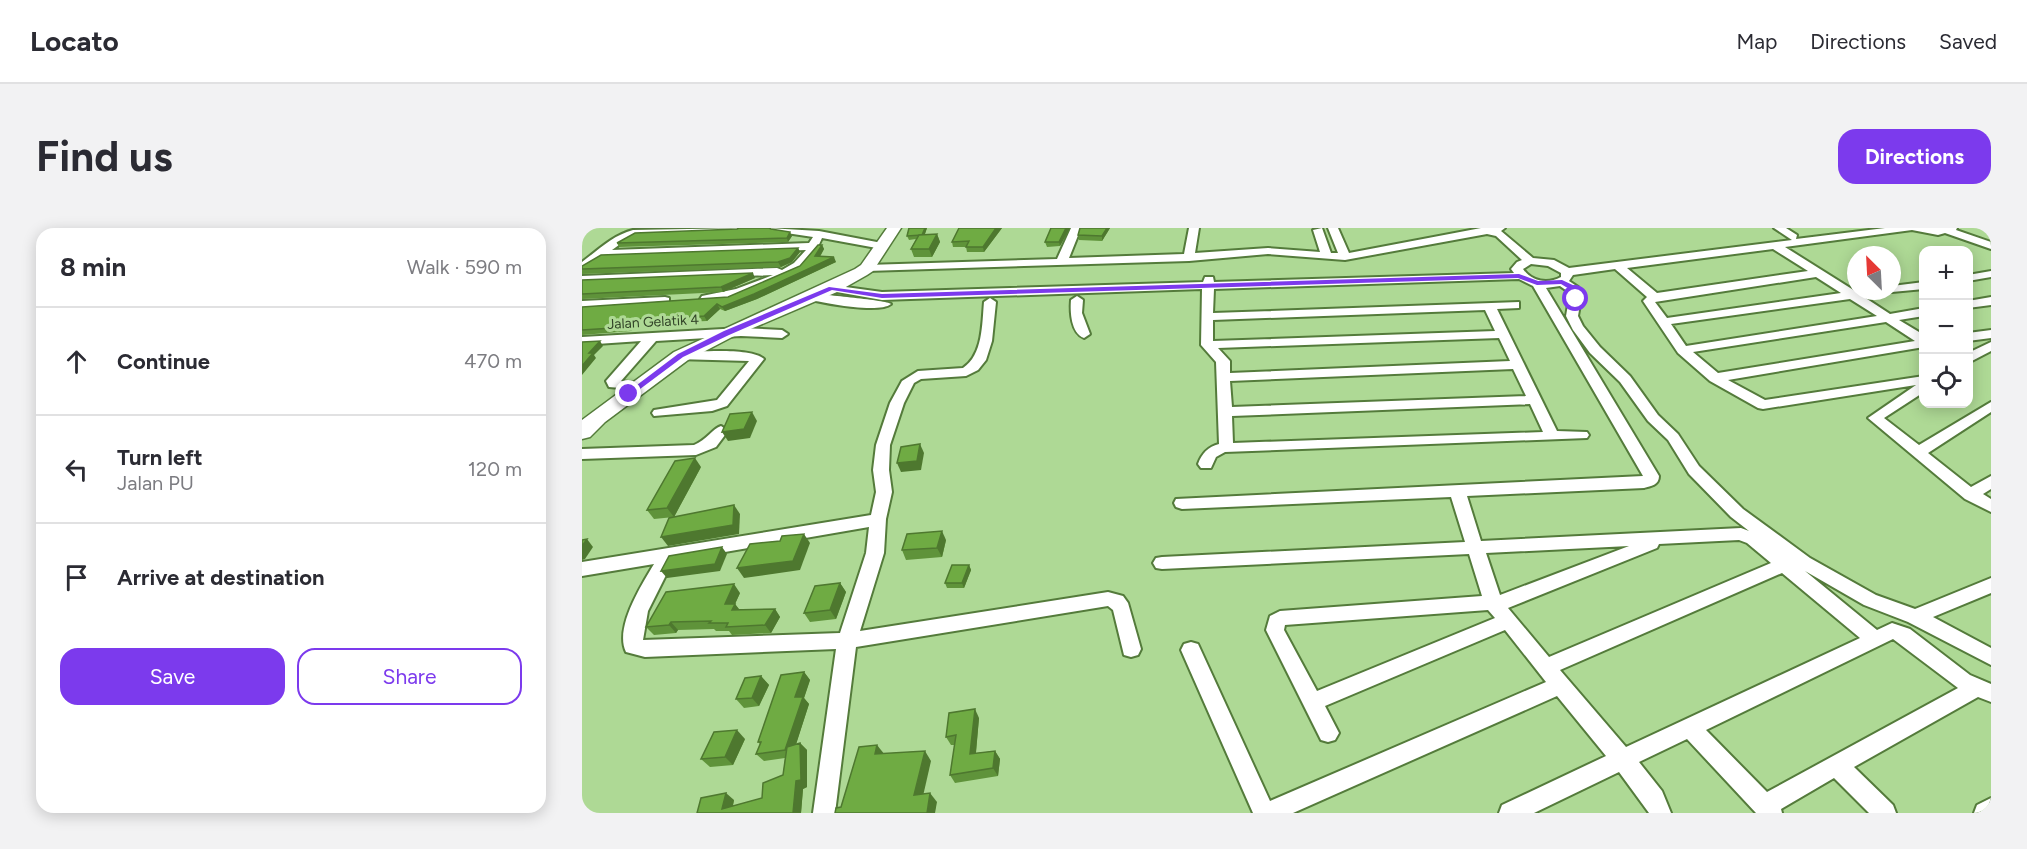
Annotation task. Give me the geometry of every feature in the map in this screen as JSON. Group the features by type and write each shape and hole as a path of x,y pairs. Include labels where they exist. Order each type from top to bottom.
{"street":[{"path":"582,266 631,233 738,228"},
{"path":"773,228 882,246"},
{"path":"582,432 598,417 681,356 726,333 831,288 867,268 894,228"},
{"path":"1062,261 1076,228"},
{"path":"1189,258 1194,228"},
{"path":"1333,228 1344,257"},
{"path":"867,268 1189,258 1268,251 1344,257 1484,229 1500,228"},
{"path":"1779,228 1793,237"},
{"path":"1563,274 1862,228"},
{"path":"831,288 882,296 1518,272 1537,283 1551,284 1563,274 1771,243 1909,228"},
{"path":"1916,228 1950,230 1991,246"},
{"path":"1484,229 1500,234 1530,261"},
{"path":"1318,230 1327,256"},
{"path":"582,305 726,297 789,270 801,261 819,234"},
{"path":"1771,243 1847,291"},
{"path":"597,254 813,246"},
{"path":"1518,272 1521,264 1541,261 1563,274 1576,293 1572,316 1577,327 1595,350 1625,380 1653,418 1673,437 1694,470 1717,494 1804,563 1870,600 1915,617 1991,657"},
{"path":"1976,262 1991,268"},
{"path":"1618,266 1654,297"},
{"path":"582,279 789,270"},
{"path":"1819,273 1654,297 1649,301 1683,350 1715,378 1766,405 1919,381"},
{"path":"1973,277 1991,274"},
{"path":"850,279 892,288 1208,283"},
{"path":"1208,283 1207,345 1222,359 1228,447"},
{"path":"1182,503 1644,483 1651,480 1652,476 1537,283"},
{"path":"1901,288 1919,286"},
{"path":"811,297 866,304 1194,296"},
{"path":"1663,322 1847,296"},
{"path":"1077,300 1076,313 1084,334"},
{"path":"1861,300 1919,339"},
{"path":"1973,304 1991,301"},
{"path":"824,813 847,641 875,553 878,519 884,492 881,470 884,444 904,389 912,378 918,375 944,374 973,369 988,332 990,302"},
{"path":"1208,317 1515,305"},
{"path":"1490,307 1552,436"},
{"path":"1683,350 1919,313"},
{"name":"Jalan Gelatik 4","path":"582,341 726,333 782,334"},
{"path":"1207,345 1503,334"},
{"path":"1973,336 1991,334"},
{"path":"638,387 614,384 614,381 652,337"},
{"path":"1715,378 1919,343"},
{"path":"1973,356 1991,346"},
{"path":"659,413 712,408 722,403 757,359 747,356 681,356"},
{"path":"1224,377 1518,365"},
{"path":"1919,388 1875,416 1917,453 1971,495 1991,506"},
{"path":"1225,412 1534,400"},
{"path":"1917,453 1991,406"},
{"path":"582,454 696,450 711,444 721,431"},
{"path":"1206,464 1213,452 1228,447 1233,450 1582,435"},
{"path":"1971,495 1991,481"},
{"path":"1457,491 1493,603 1623,759 1654,799 1660,813"},
{"path":"582,569 806,533 878,519"},
{"path":"1162,563 1664,540 1741,534 1753,539 1785,564 1875,639"},
{"path":"1328,733 1275,630 1280,618 1493,603 1516,599 1664,540"},
{"path":"667,555 647,591 632,634 633,646 645,649 847,641 1050,606 1108,599 1117,601 1122,608 1131,649"},
{"path":"1546,667 1785,564"},
{"path":"1915,617 1991,585"},
{"path":"1312,702 1508,621"},
{"path":"1510,813 1875,639 1897,632 1963,681 1984,690"},
{"path":"1191,650 1266,813 1561,685"},
{"path":"1690,727 1768,809 1836,765 1984,690"},
{"path":"1836,765 1885,813"},
{"path":"1985,813 1991,809"}],"building":[{"path":"769,228 790,232 787,238 617,243 635,233"},
{"path":"909,228 925,228 922,235 907,236"},
{"path":"959,228 996,228 983,247 966,247 969,241 952,242"},
{"path":"1051,228 1066,228 1059,242 1045,242"},
{"path":"1080,228 1107,228 1102,236 1078,235"},
{"path":"937,234 929,249 911,249 919,235"},
{"path":"818,245 822,245 815,256 834,257 722,307 717,304 704,316 636,319 628,327 582,330 582,307 728,297 800,266"},
{"path":"798,248 790,258 778,262 582,269 582,266 601,255"},
{"path":"753,273 721,287 582,294 582,280"},
{"path":"600,341 589,353 593,353 582,366 582,342"},
{"path":"752,412 744,429 722,432 730,414"},
{"path":"920,444 917,461 897,463 901,447"},
{"path":"695,458 667,508 647,510 675,461"},
{"path":"734,505 733,525 661,537 669,518"},
{"path":"942,531 937,548 902,550 907,534"},
{"path":"804,534 793,561 737,568 750,544 780,541 782,536"},
{"path":"722,547 715,564 661,571 669,556"},
{"path":"952,565 969,565 962,583 945,583"},
{"path":"840,583 830,610 804,613 815,586"},
{"path":"734,584 725,604 735,604 732,610 775,609 765,625 726,627 728,623 709,623 711,621 671,622 669,625 646,627 666,592"},
{"path":"804,672 795,697 803,697 785,750 756,754 781,675"},
{"path":"761,676 752,698 736,699 745,678"},
{"path":"975,709 970,754 995,751 993,768 950,775 956,735 946,737 949,713"},
{"path":"737,730 725,757 701,759 714,732"},
{"path":"800,743 801,780 796,781 793,813 697,813 701,798 726,793 722,809 762,798 763,783 783,775 787,747"},
{"path":"877,745 875,754 925,751 914,795 930,793 927,813 835,813 836,808 841,807 859,747"}],"route":[{"path":"629,394 681,356 726,333 831,288 882,296 1519,276 1537,283 1562,282 1574,289 1576,299"}]}
